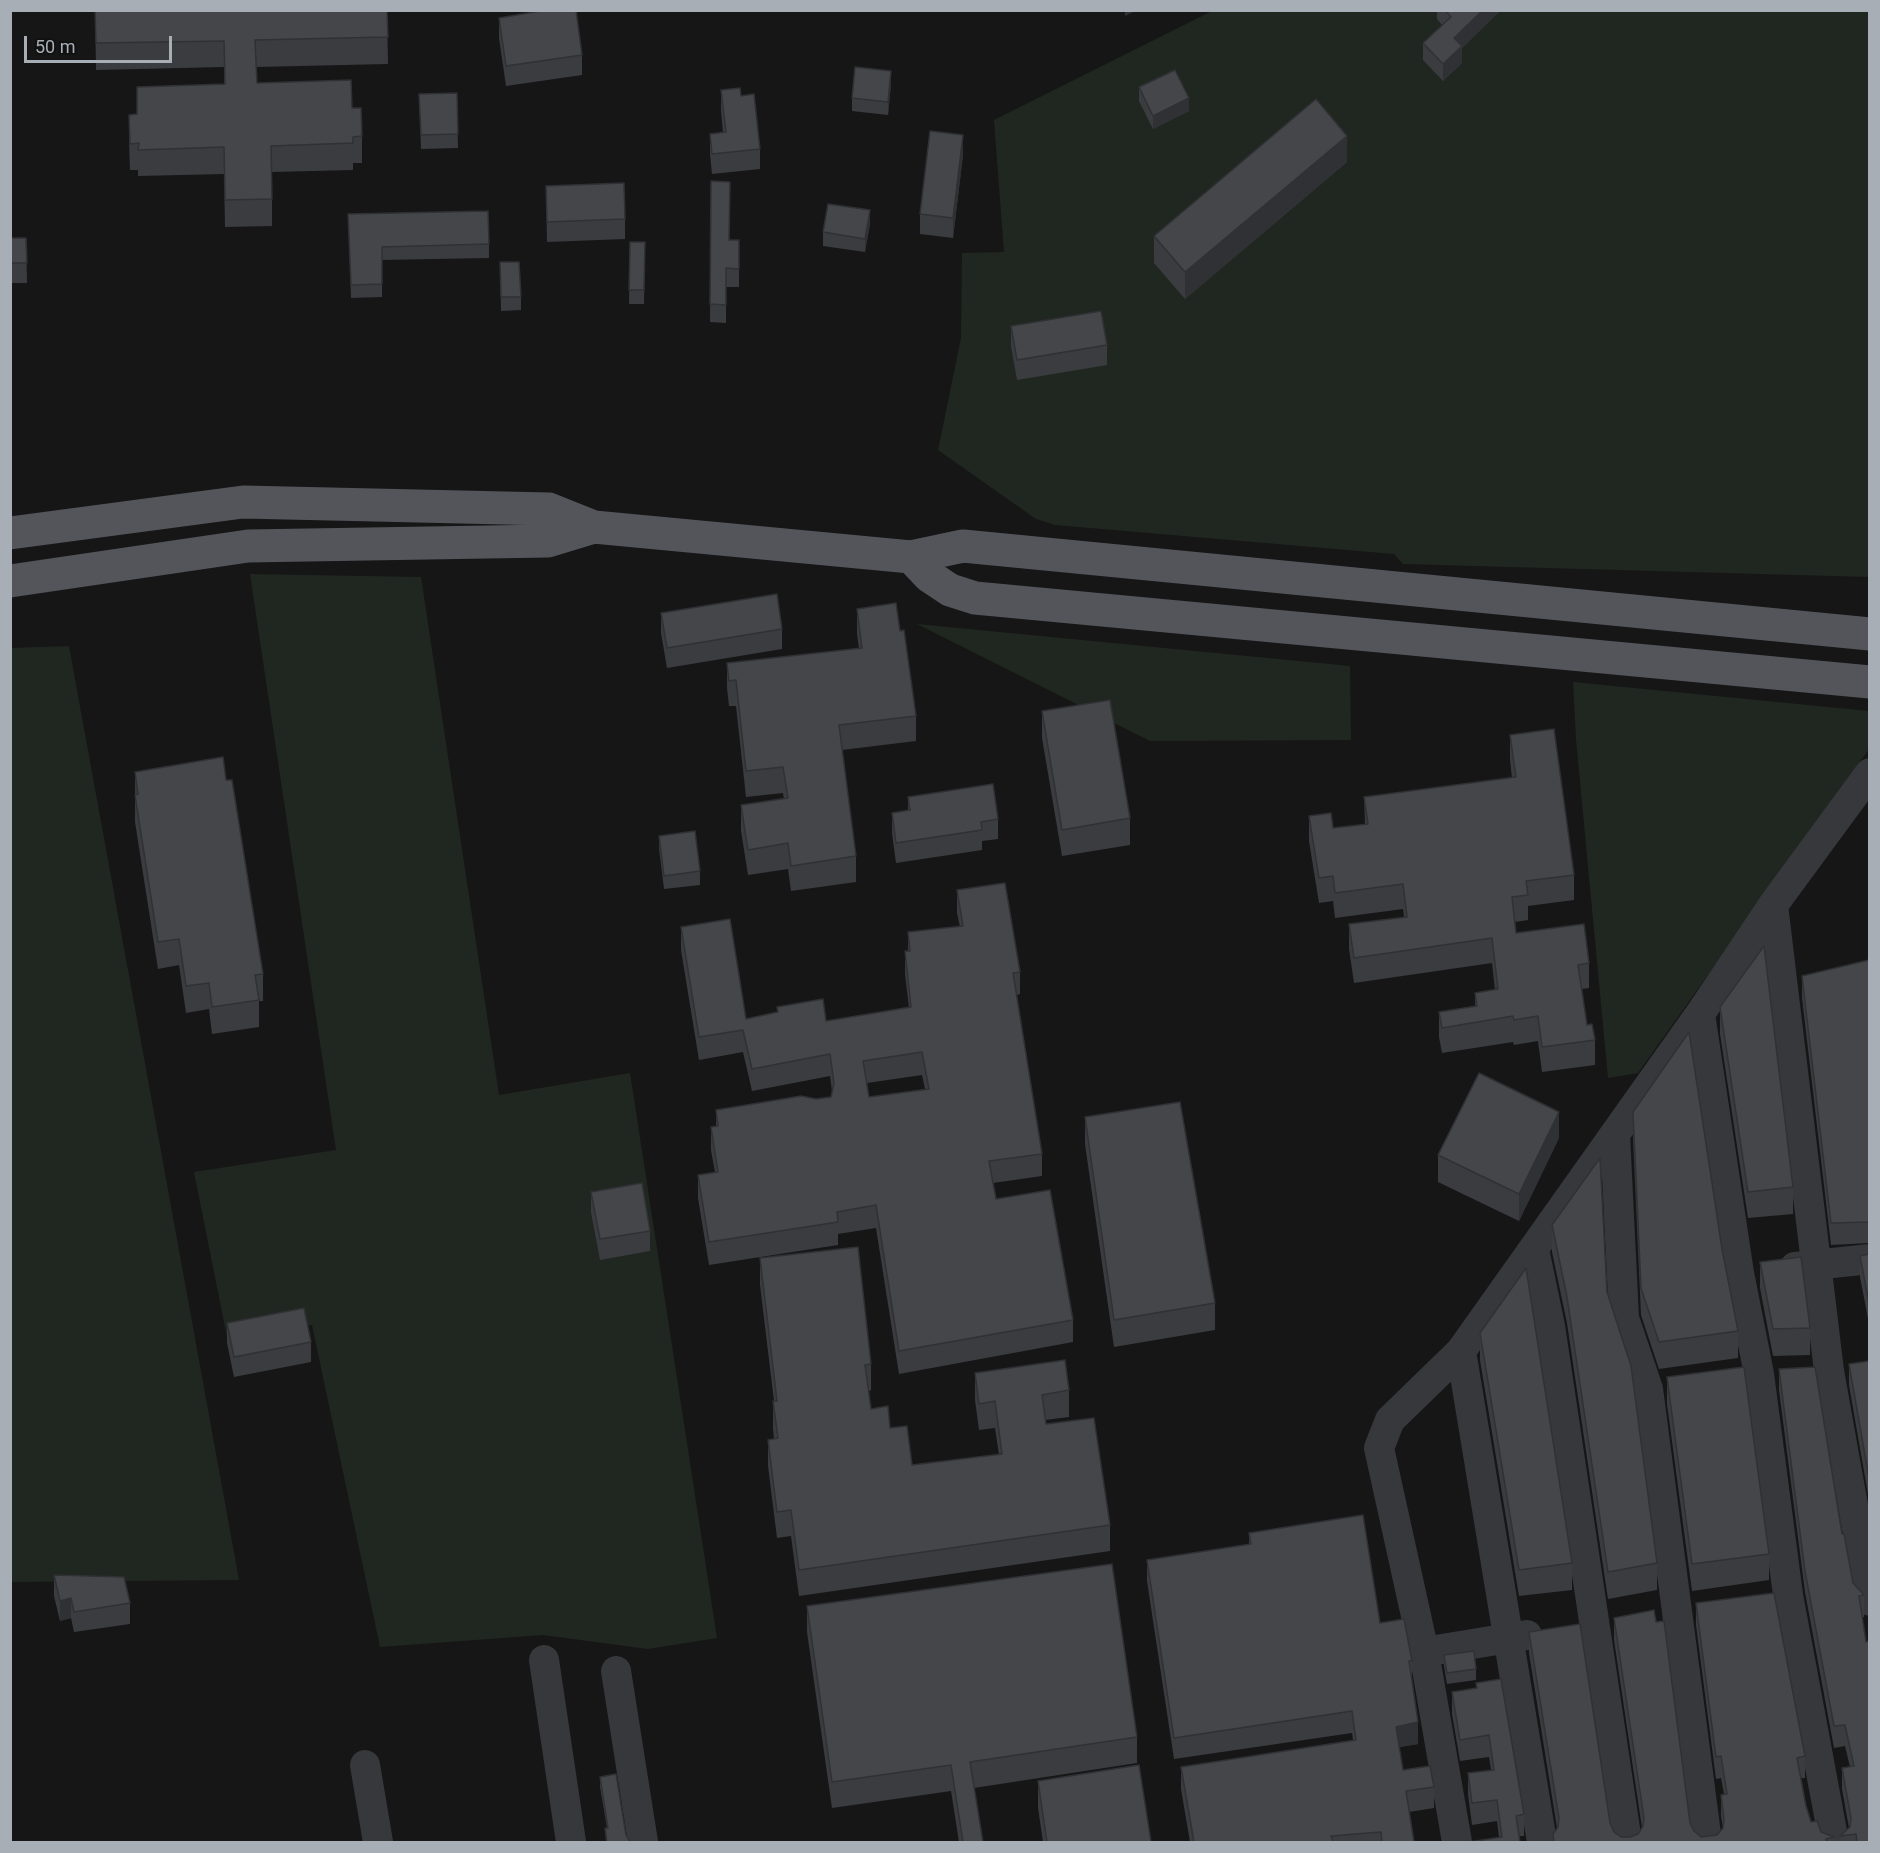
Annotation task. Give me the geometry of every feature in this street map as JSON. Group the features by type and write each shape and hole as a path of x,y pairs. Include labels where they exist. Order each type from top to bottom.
{"main road":[{"path":"10,533 243,502 276,500 549,509 594,526 911,557 963,546 1869,634"},
{"path":"10,581 248,546 548,541 594,526"},
{"path":"911,557 929,576 950,590 975,598 1869,682"}],"street":[{"path":"1457,1842 1424,1652 1380,1448 1390,1420 1461,1351 1700,1014 1773,905 1869,773"},
{"path":"1773,905 1815,1265 1782,1373 1777,1597 1834,1842"},
{"path":"1700,1014 1739,1273 1782,1373 1869,1600"},
{"path":"1615,1134 1624,1318 1659,1388 1688,1609 1707,1842"},
{"path":"1534,1249 1550,1326 1572,1629 1627,1842"},
{"path":"1739,1273 1869,1259"},
{"path":"1461,1351 1542,1842"},
{"path":"1782,1373 1859,1366"},
{"path":"1424,1652 1688,1609"},
{"path":"544,1660 571,1842"},
{"path":"616,1671 643,1842"},
{"path":"365,1765 378,1842"}],"shaded area":[{"path":"1212,11 1869,11 1869,577 1403,564 1394,554 1055,525 1036,519 938,450 961,338 962,253 1004,252 994,120"},
{"path":"250,574 421,577 499,1095 630,1073 717,1638 648,1649 543,1635 380,1647 312,1325 228,1342 194,1172 336,1150"},
{"path":"917,624 1350,666 1351,740 1150,741"},
{"path":"69,646 239,1580 11,1582 10,648"},
{"path":"1573,682 1869,711 1869,749 1638,1073 1608,1078 1576,739"}],"building":[{"path":"95,10 387,10 388,37 255,40 257,83 351,80 352,108 361,108 362,136 353,137 353,143 271,146 272,199 225,200 224,147 138,150 139,143 130,144 129,115 137,114 137,87 225,84 224,41 96,43"},
{"path":"546,10 576,10 582,55 506,66 499,18"},
{"path":"1445,10 1483,10 1454,38 1462,46 1443,64 1423,43 1451,17"},
{"path":"855,67 891,71 888,102 852,98"},
{"path":"1175,70 1189,98 1153,116 1139,87"},
{"path":"740,88 741,96 754,94 760,149 712,154 710,134 726,132 721,90"},
{"path":"457,93 458,134 421,135 419,94"},
{"path":"1316,99 1347,136 1185,272 1154,236"},
{"path":"930,131 963,135 953,218 920,214"},
{"path":"711,181 730,182 729,240 739,240 739,269 726,268 726,305 710,304"},
{"path":"624,183 625,219 547,222 546,186"},
{"path":"828,204 870,210 865,239 823,232"},
{"path":"488,211 489,244 382,247 382,284 351,285 348,214"},
{"path":"10,238 26,238 27,263 10,263"},
{"path":"630,242 645,242 644,290 629,290"},
{"path":"500,262 519,262 521,297 501,297"},
{"path":"1101,311 1107,345 1017,360 1011,326"},
{"path":"777,594 782,629 667,648 661,613"},
{"path":"896,603 900,631 904,630 916,716 839,725 856,856 791,866 788,843 748,850 741,805 788,798 783,767 746,771 736,680 729,681 727,663 862,648 857,609"},
{"path":"1110,700 1130,818 1062,830 1042,711"},
{"path":"1554,729 1574,875 1526,881 1528,895 1512,897 1516,933 1584,924 1589,963 1578,965 1587,1025 1592,1024 1595,1040 1542,1047 1538,1016 1514,1020 1513,1016 1442,1028 1439,1012 1477,1006 1475,993 1498,989 1492,938 1354,958 1349,924 1407,917 1403,884 1335,893 1333,876 1319,878 1309,816 1331,813 1333,828 1368,824 1364,797 1516,777 1510,735"},
{"path":"223,757 226,780 232,780 263,974 255,975 259,1000 212,1007 209,983 186,986 179,939 158,942 135,795 138,794 135,772"},
{"path":"993,784 998,819 981,822 982,830 896,843 892,813 910,810 908,797"},
{"path":"695,831 700,871 664,876 659,836"},
{"path":"1005,883 1020,972 1013,973 1042,1154 989,1161 996,1199 1050,1190 1073,1320 899,1351 876,1205 837,1212 838,1222 709,1242 698,1175 718,1172 711,1127 718,1126 716,1110 801,1096 816,1099 831,1097 834,1083 830,1054 752,1069 743,1030 699,1037 681,927 730,919 746,1019 778,1012 777,1007 823,999 826,1021 911,1007 905,951 910,951 908,932 963,926 957,890","holes":["922,1052 929,1089 869,1097 863,1061"]},
{"path":"1764,946 1793,1187 1748,1192 1720,1007"},
{"path":"1869,960 1869,1222 1831,1223 1802,976"},
{"path":"1689,1032 1722,1249 1738,1331 1659,1342 1641,1288 1633,1112"},
{"path":"1479,1073 1559,1112 1519,1194 1438,1155"},
{"path":"1180,1102 1215,1303 1114,1320 1085,1117"},
{"path":"1600,1158 1607,1292 1631,1366 1657,1563 1608,1572 1567,1297 1552,1225"},
{"path":"642,1183 650,1231 600,1239 591,1192"},
{"path":"858,1247 871,1364 865,1365 871,1409 888,1406 890,1428 907,1426 912,1465 1002,1454 995,1401 979,1404 975,1373 1065,1360 1069,1390 1042,1395 1046,1424 1094,1418 1110,1525 799,1570 791,1510 777,1512 768,1440 778,1438 773,1401 777,1401 760,1258"},
{"path":"1869,1254 1869,1303 1860,1256"},
{"path":"1801,1257 1810,1328 1773,1329 1760,1262"},
{"path":"1526,1268 1572,1563 1519,1570 1480,1333"},
{"path":"304,1308 311,1342 234,1357 227,1323"},
{"path":"1869,1361 1869,1478 1849,1364"},
{"path":"1744,1367 1769,1554 1692,1564 1667,1377"},
{"path":"1815,1367 1842,1534 1844,1534 1853,1583 1864,1595 1859,1596 1866,1642 1869,1641 1869,1842 1857,1842 1856,1834 1840,1836 1850,1827 1851,1818 1842,1768 1854,1766 1845,1725 1834,1726 1805,1571 1779,1369"},
{"path":"1363,1515 1380,1623 1404,1619 1412,1661 1409,1661 1418,1722 1396,1727 1403,1770 1430,1766 1434,1787 1406,1791 1414,1842 1382,1842 1381,1832 1331,1836 1333,1842 1194,1842 1181,1767 1356,1740 1352,1711 1174,1738 1147,1560 1251,1544 1249,1533"},
{"path":"1112,1564 1137,1737 970,1762 983,1842 963,1842 951,1765 832,1782 807,1606"},
{"path":"54,1575 124,1577 130,1603 74,1612 71,1598 60,1601"},
{"path":"1774,1593 1805,1756 1797,1758 1806,1806 1811,1822 1817,1821 1821,1832 1834,1837 1826,1839 1827,1842 1554,1842 1553,1834 1558,1827 1559,1818 1529,1632 1580,1624 1610,1823 1614,1832 1621,1837 1630,1837 1638,1834 1643,1826 1644,1818 1614,1618 1654,1610 1656,1622 1664,1621 1690,1823 1701,1837 1717,1835 1723,1828 1724,1819 1721,1795 1727,1794 1721,1756 1716,1757 1696,1603"},
{"path":"1474,1651 1476,1669 1447,1673 1444,1655"},
{"path":"1501,1679 1524,1814 1516,1816 1520,1842 1469,1842 1502,1837 1497,1800 1472,1803 1468,1773 1494,1770 1489,1735 1460,1740 1452,1692 1477,1688 1476,1683"},
{"path":"1139,1765 1151,1842 1047,1842 1038,1781"},
{"path":"616,1774 626,1835 630,1842 607,1842 605,1828 608,1828 600,1777"}]}
